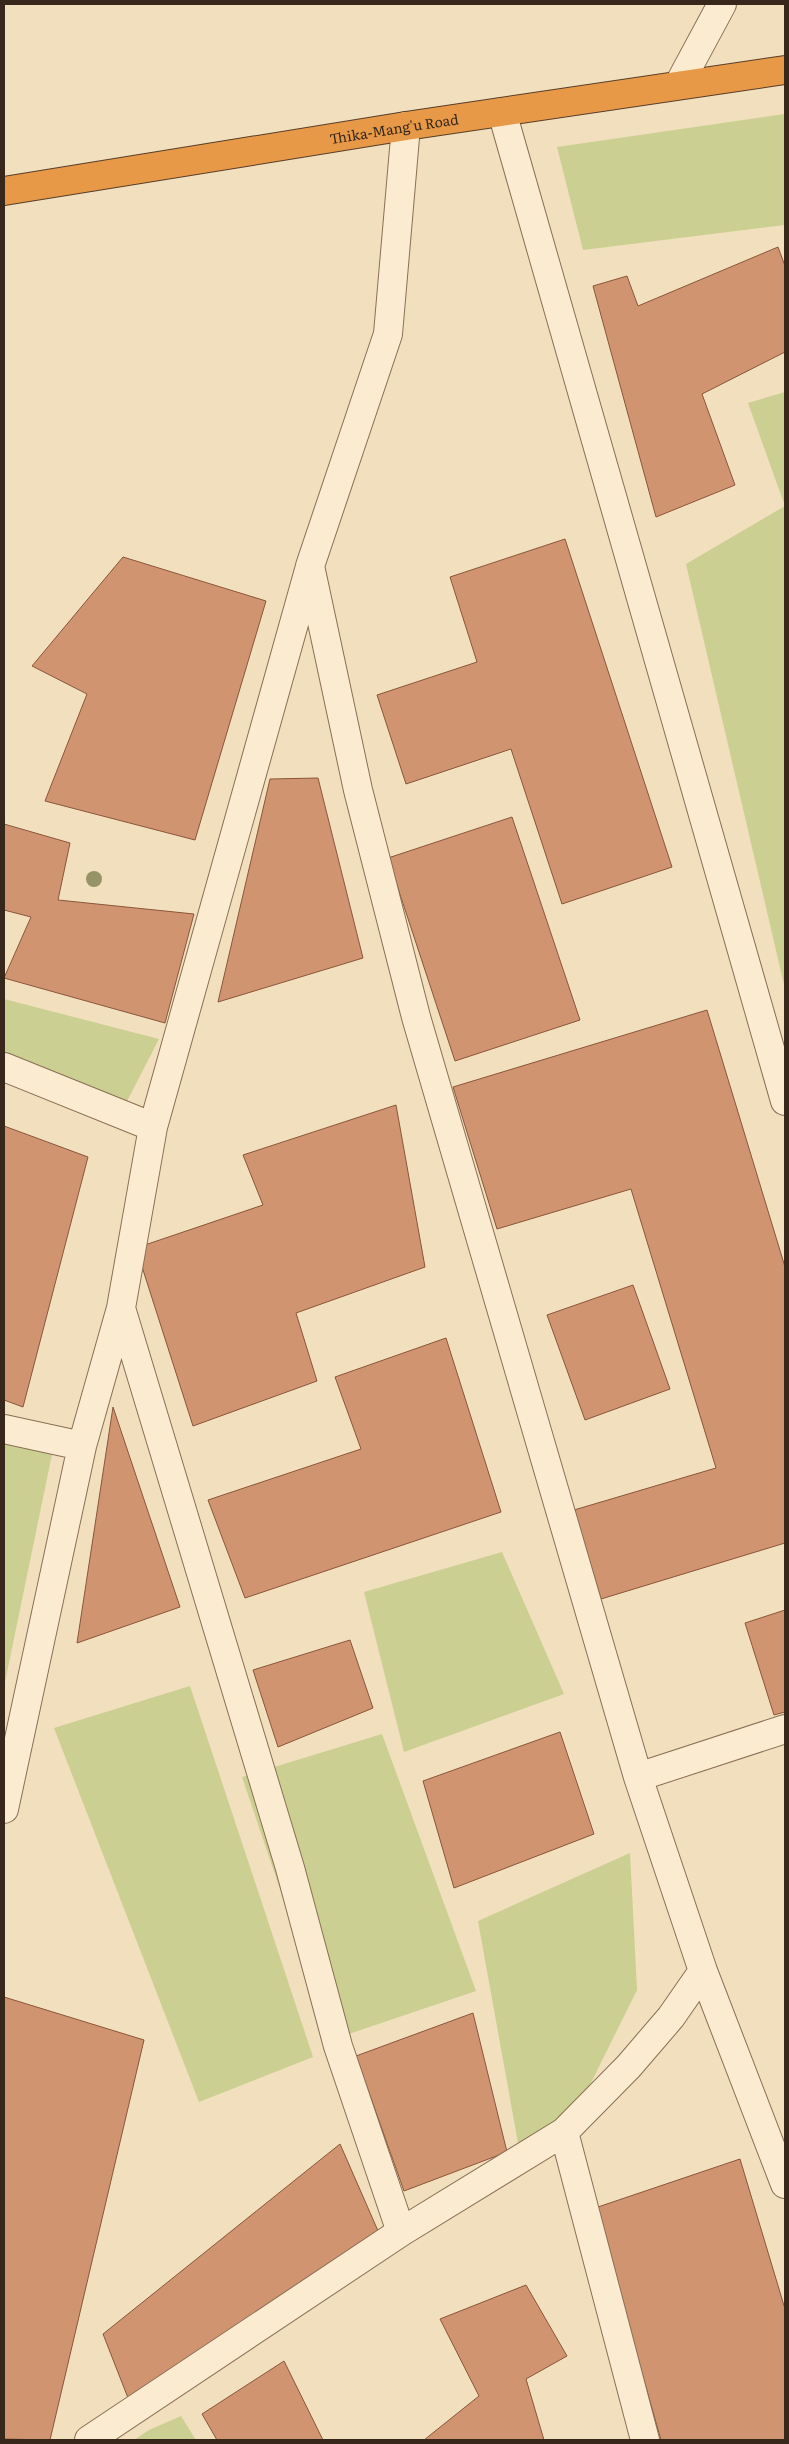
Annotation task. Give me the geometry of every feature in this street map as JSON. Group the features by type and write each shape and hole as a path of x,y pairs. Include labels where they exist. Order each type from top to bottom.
{"highway":[{"name":"Thika-Mang'u Road","path":"4,191 406,126 679,84 785,70"}],"street":[{"path":"679,84 722,4"},
{"path":"502,112 785,1101"},
{"path":"4,1809 82,1446 122,1308 153,1127 310,566 388,334 406,126"},
{"path":"310,566 358,790 416,1016 638,1777 703,1971 785,2184"},
{"path":"4,1067 153,1127"},
{"path":"122,1308 290,1868 338,2046 401,2232"},
{"path":"4,1429 82,1446"},
{"path":"638,1777 785,1729"},
{"path":"88,2440 401,2232 564,2132 629,2066 671,2017 703,1971"},
{"path":"564,2132 645,2440"}],"green space":[{"path":"785,114 785,225 583,250 557,147"},
{"path":"785,392 785,506 748,403"},
{"path":"785,506 785,989 686,564"},
{"path":"4,999 159,1039 125,1105 4,1052"},
{"path":"4,1417 57,1430 4,1687"},
{"path":"502,1552 564,1694 404,1752 364,1592"},
{"path":"190,1686 313,2057 199,2102 54,1728"},
{"path":"382,1734 476,1991 331,2040 242,1777"},
{"path":"630,1853 637,1990 585,2095 520,2154 478,1921"},
{"path":"181,2416 196,2440 134,2440 149,2430"}],"building":[{"path":"778,247 785,266 785,352 702,394 735,485 656,517 593,286 627,276 638,306"},
{"path":"565,539 672,867 562,904 511,749 406,784 377,695 477,662 450,577"},
{"path":"123,557 266,601 195,840 45,801 87,694 32,666"},
{"path":"318,778 363,958 218,1002 270,779"},
{"path":"512,817 580,1020 455,1061 388,858"},
{"path":"4,824 70,843 58,900 194,914 165,1023 4,978 31,917 4,910"},
{"path":"707,1010 785,1267 785,1543 601,1599 574,1510 716,1468 631,1189 497,1229 453,1087"},
{"path":"396,1105 425,1267 296,1313 317,1381 193,1426 136,1248 263,1205 243,1155"},
{"path":"4,1126 88,1157 23,1407 4,1400"},
{"path":"633,1285 670,1389 585,1420 547,1315"},
{"path":"446,1338 501,1512 245,1598 208,1500 361,1449 335,1377"},
{"path":"113,1407 180,1607 77,1643"},
{"path":"785,1610 785,1712 774,1715 745,1623"},
{"path":"350,1640 373,1708 278,1747 253,1670"},
{"path":"560,1732 594,1834 454,1888 423,1781"},
{"path":"4,1997 144,2040 50,2440 4,2439"},
{"path":"473,2013 507,2152 404,2191 356,2056"},
{"path":"340,2144 382,2240 130,2403 103,2334"},
{"path":"740,2159 785,2309 785,2440 661,2440 595,2208"},
{"path":"526,2285 567,2356 526,2379 544,2440 424,2440 479,2396 440,2319"},
{"path":"284,2361 323,2440 217,2440 202,2414"}]}
